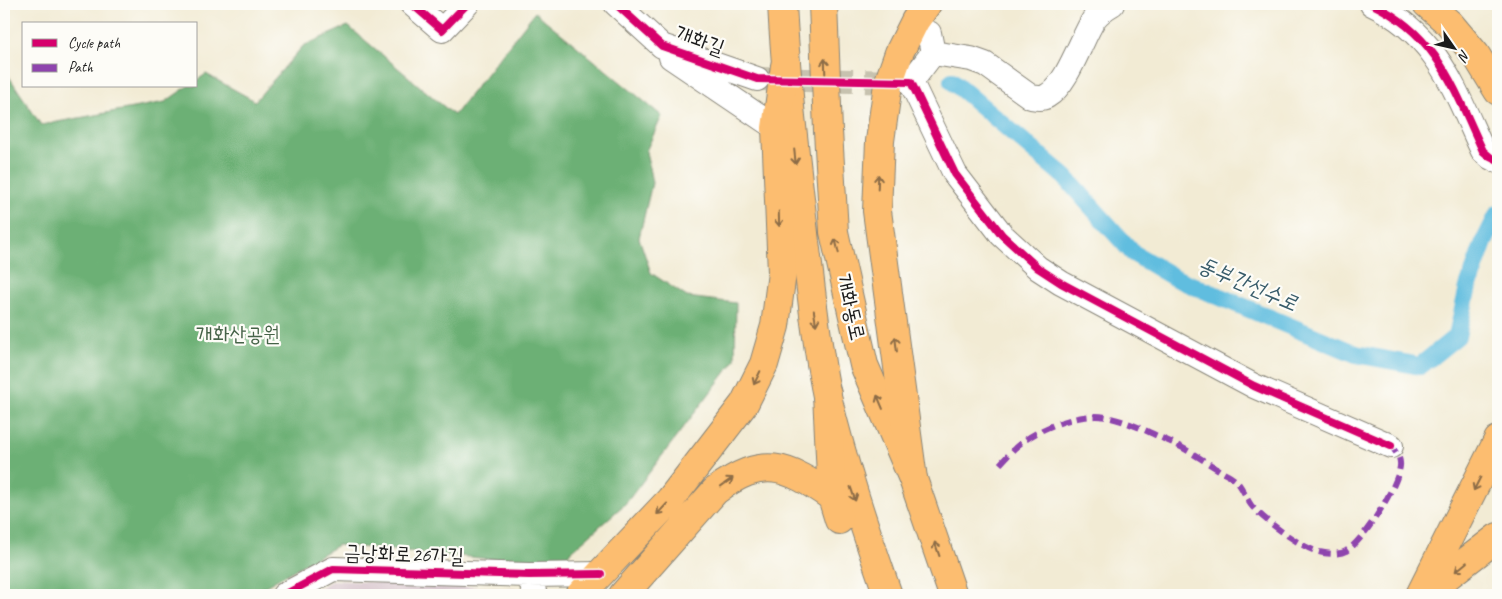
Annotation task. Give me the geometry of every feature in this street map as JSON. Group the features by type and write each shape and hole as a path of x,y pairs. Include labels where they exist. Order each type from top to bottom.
{"main road":[{"name":"개화동로","path":"782,4 785,66 814,312 827,394 849,480 888,595"},
{"name":"개화동로","path":"823,4 834,232 864,365 913,479 953,595"},
{"path":"913,479 877,211 880,141 888,84 899,53 915,21 927,4"},
{"path":"1427,4 1450,24 1476,55 1498,91"},
{"path":"580,595 676,492 744,404 764,364 775,326 782,273 776,128 785,66"},
{"path":"623,595 715,491 733,477 755,468 779,469 811,482 836,509 827,394"},
{"path":"1425,588 1498,440"},
{"path":"1425,588 1448,577 1498,536"}],"street":[{"path":"412,4 442,30 467,4"},
{"name":"개화길","path":"616,4 662,46 757,79"},
{"path":"1112,4 1103,9 1094,19 1063,79 1047,96 1039,98 1032,97 985,64 931,43 911,82 955,174 1002,235 1038,268 1061,284 1254,386 1391,446"},
{"path":"1372,4 1398,18 1428,46 1440,61 1450,79 1483,150 1490,157 1498,161"},
{"path":"662,46 674,60 776,128"},
{"name":"금낭화로26가길","path":"284,595 333,569 532,585 601,574"}],"shaded area":[{"path":"333,580 519,589 520,595 306,595"}],"green space":[{"name":"개화산공원","path":"535,12 662,116 646,151 652,183 639,238 651,273 687,297 736,303 735,360 626,503 556,565 338,545 250,595 4,595 4,69 41,125 165,102 185,88 198,88 198,80 206,74 255,101 303,46 348,26 454,115"}],"waterway":[{"name":"동부간선수로","path":"952,81 1065,177 1133,253 1175,278 1356,354 1420,366 1457,336 1468,287 1484,242 1498,214"}],"tunnel":[{"path":"757,79 907,82"}],"marked path":[{"path":"1000,464 1015,448 1034,434 1058,424 1083,417 1095,416 1115,419 1149,432 1198,457 1236,481 1256,511 1283,532 1312,549 1322,553 1336,554 1346,551 1353,546 1379,513 1387,499 1400,466 1398,455 1391,446"}],"cycle path":[{"path":"412,4 442,30 467,4"},
{"path":"616,4 662,46 757,79 911,82 955,174 1002,235 1038,268 1061,283 1254,386 1391,446"},
{"path":"1372,4 1395,17 1413,31 1428,48 1453,85 1483,151 1498,161"},
{"path":"284,595 333,569 529,575 601,574"}]}
